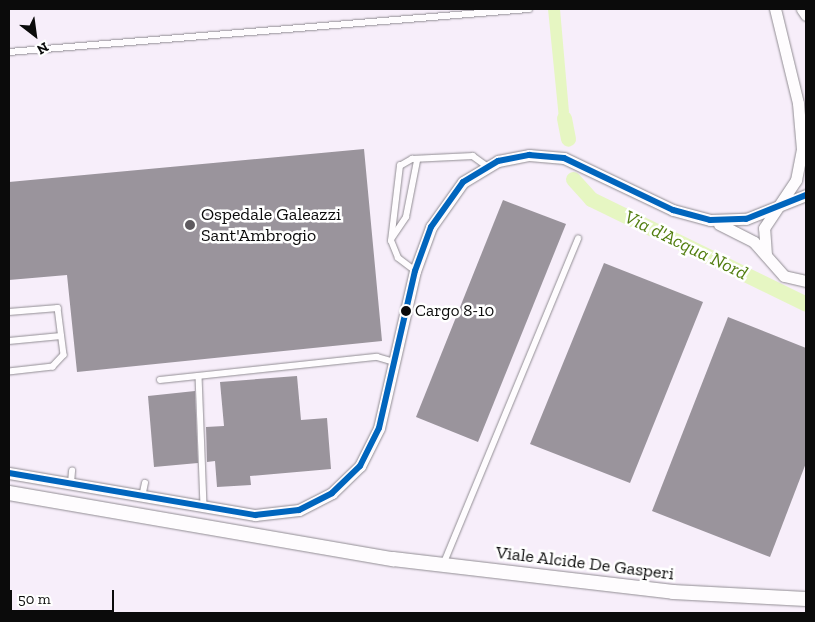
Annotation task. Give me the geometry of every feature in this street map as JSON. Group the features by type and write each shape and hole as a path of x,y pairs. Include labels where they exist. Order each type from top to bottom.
{"street":[{"path":"766,255 764,228 796,180 802,149 798,103 777,23 777,9"},
{"path":"802,9 806,16"},
{"path":"9,473 204,508 276,514 299,510 332,493 360,466 369,449 395,362 416,271 431,227 448,197 486,166 529,155 564,158 673,210 710,220 743,234 766,255 784,276 806,281"},
{"path":"710,220 746,220 779,204 806,195"},
{"name":"Viale Alcide De Gasperi","path":"9,493 360,554 672,592 806,599"}],"lane":[{"path":"9,52 529,9"},
{"path":"416,271 398,258 391,241 400,166 417,161 473,156 486,166"},
{"path":"391,241 406,217 417,161"},
{"path":"443,565 578,239"},
{"path":"9,312 58,308 64,356 59,364 9,372"},
{"path":"9,341 61,336"},
{"path":"160,380 377,356 395,362"},
{"path":"199,376 204,508"},
{"path":"71,484 72,470"},
{"path":"142,497 145,483"}],"shaded area":[{"path":"548,9 560,9 569,112 564,113 564,118 559,119"}],"building":[{"path":"364,149 382,341 77,372 67,275 9,280 9,182"},
{"path":"503,200 566,224 478,442 416,417"},
{"path":"604,263 703,302 630,483 530,444"},
{"path":"728,317 806,348 806,463 770,557 652,511"},
{"path":"297,376 301,420 327,418 331,469 250,476 251,485 217,487 215,461 207,462 206,427 224,426 220,382"},
{"path":"195,391 198,463 154,467 148,396"}],"waterway":[{"name":"Via d'Acqua Nord","path":"564,118 568,139"},
{"name":"Via d'Acqua Nord","path":"573,179 591,199 806,304"}],"transit line":[{"path":"9,473 255,515 299,510 332,493 360,466 379,428 415,271 431,227 463,182 498,161 529,155 564,158 673,210 710,220 746,219 806,195"}],"place":[{"name":"Ospedale Galeazzi Sant'Ambrogio","path":"190,225"},
{"name":"Cargo 8-10","path":"406,311"}]}
